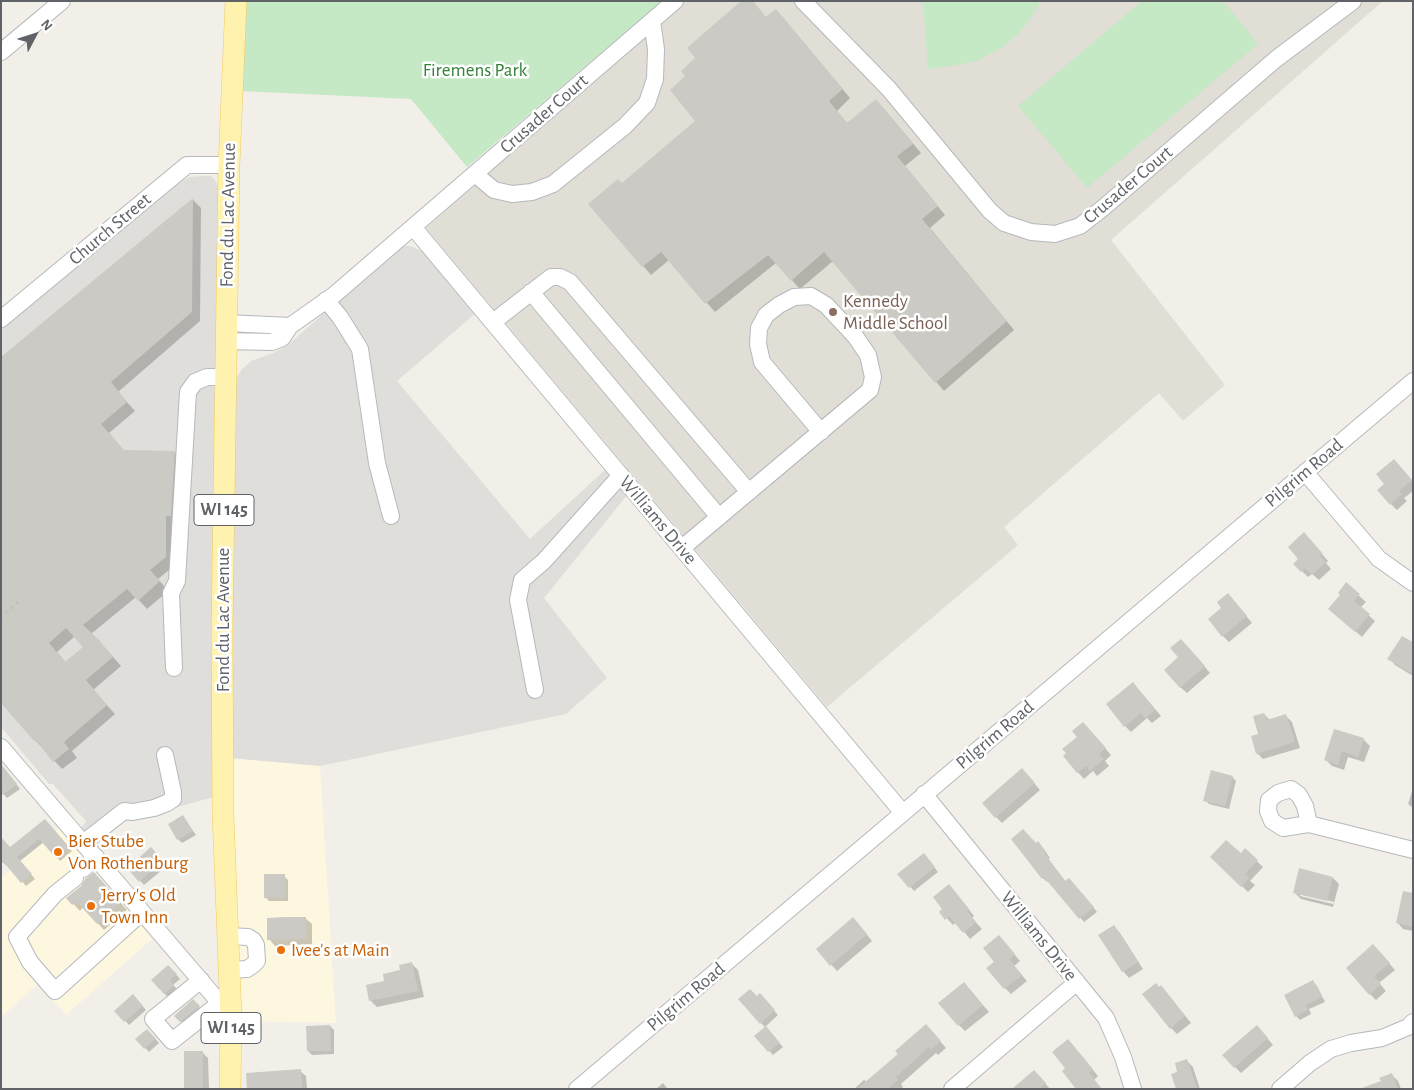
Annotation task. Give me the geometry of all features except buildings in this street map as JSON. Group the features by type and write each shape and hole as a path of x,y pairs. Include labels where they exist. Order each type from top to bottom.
{"main road":[{"name":"Fond du Lac Avenue","path":"230,1089 225,1009 229,970 223,814 222,630 229,165 236,1"}],"street":[{"path":"1,52 62,1"},
{"name":"Crusader Court","path":"226,332 290,326 326,300 675,1"},
{"name":"Crusader Court","path":"803,1 889,89 990,211 1004,222 1031,232 1055,234 1080,226 1088,220 1276,59 1354,1"},
{"path":"475,174 494,190 512,194 532,192 553,184 625,126 647,103 654,79 656,49 652,21"},
{"name":"Church Street","path":"1,319 187,165 229,165"},
{"name":"Williams Drive","path":"413,227 903,813"},
{"path":"493,322 551,277 560,277 570,282 748,492"},
{"path":"532,292 720,516"},
{"path":"682,548 821,432 870,390 873,377 868,355 855,336 826,305 811,296 794,297 778,305 766,315 759,328 758,344 762,362 821,432"},
{"path":"326,300 340,317 360,349 377,463 390,516"},
{"path":"174,668 171,593 177,581 188,392 195,382 207,377 225,377"},
{"name":"Pilgrim Road","path":"577,1089 1413,381"},
{"path":"1305,472 1379,559 1413,583"},
{"path":"535,690 518,600 522,580 544,561 621,475"},
{"path":"1,747 225,1009 172,1041 152,1019 200,980"},
{"path":"83,843 124,811 133,812 154,808 167,804 173,799 165,755"},
{"name":"Williams Drive","path":"924,794 1106,1018 1123,1057 1133,1089"},
{"path":"1309,824 1413,850"},
{"path":"96,857 55,894 17,937 30,962 55,991 142,912"},
{"path":"228,936 248,937 253,940 256,945 257,961 247,969 229,970"},
{"path":"952,1089 1077,982"},
{"path":"1280,1089 1331,1048 1382,1038 1408,1027 1413,1022"}],"shaded area":[{"name":"Kennedy Middle School","path":"685,1 1383,1 1111,240 1225,385 1183,421 1159,393 1004,527 1018,545 827,707 426,228"},
{"path":"211,176 220,190 217,796 124,822 94,846 81,829 86,821 53,784 49,784 1,727 1,328 179,182 190,177"},
{"path":"405,246 422,251 476,313 397,381 530,539 607,468 628,494 544,598 607,678 566,714 320,766 230,758 234,382 242,369 251,361 288,345 388,256"},
{"path":"230,758 320,766 336,1023 238,1021"},
{"path":"59,828 152,939 66,1015 39,983 1,1017 1,878"}],"green space":[{"name":"Firemens Park","path":"244,1 662,1 467,167 411,99 241,91"},
{"path":"923,1 1040,1 1022,30 1003,47 977,61 928,69"},
{"path":"1142,1 1223,1 1258,44 1087,188 1018,106"}],"railway":[{"path":"1,617 18,602"}],"place":[{"name":"Kennedy Middle School","path":"833,312"},
{"name":"Bier Stube Von Rothenburg","path":"58,852"},
{"name":"Jerry's Old Town Inn","path":"91,906"},
{"name":"Ivee's at Main","path":"281,950"}]}
